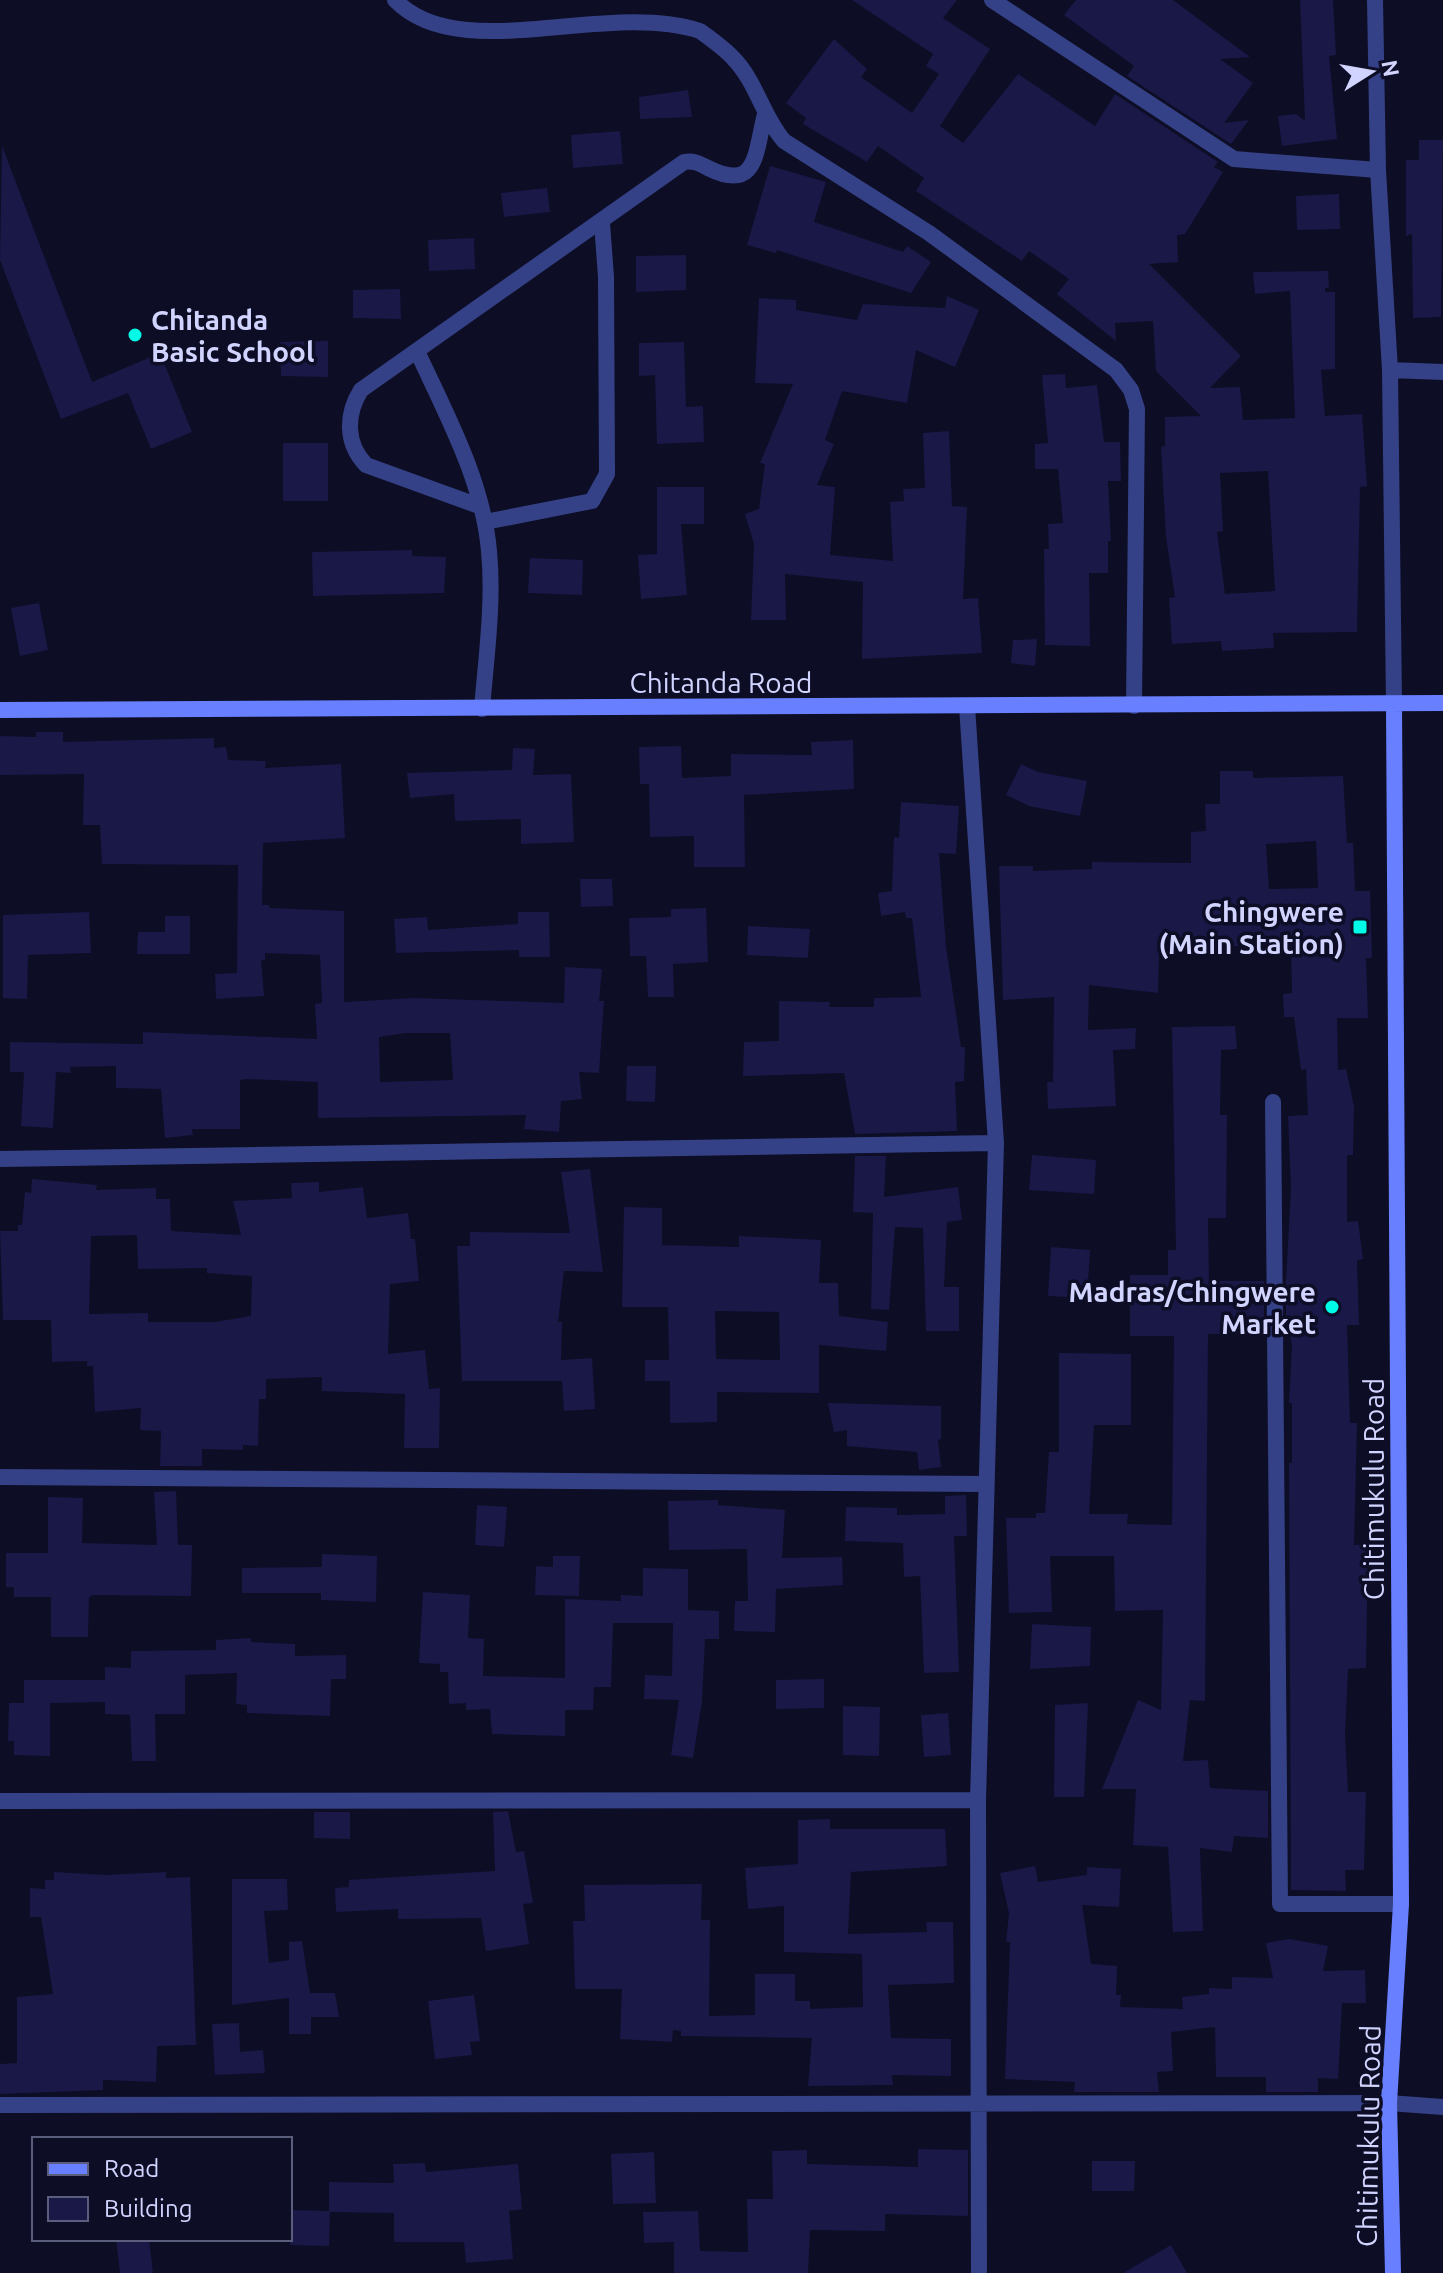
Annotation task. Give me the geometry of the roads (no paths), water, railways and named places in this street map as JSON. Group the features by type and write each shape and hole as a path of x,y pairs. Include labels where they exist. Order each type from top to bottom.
{"street":[{"path":"395,0 404,10 435,22 469,25 572,8"},
{"path":"992,0 1234,159 1378,170"},
{"path":"1375,0 1378,170 1390,370 1394,704"},
{"path":"631,6 658,10 697,29 735,59 765,114 784,141 929,233 1021,299 1116,370 1131,390 1137,409 1134,706"},
{"path":"479,506 366,465 356,455 350,434 350,407 361,390 602,223 684,162 698,163 729,178 742,177 751,168 765,114"},
{"path":"485,522 592,501 602,488 607,474 606,277 602,223"},
{"path":"417,351 465,457 485,522 490,588 482,709"},
{"path":"1390,370 1443,372"},
{"name":"Chitanda Road","path":"0,710 1443,703"},
{"name":"Chitimukulu Road","path":"1393,2273 1389,2103 1401,1904 1394,704"},
{"path":"967,706 996,1143 978,1800 979,2273"},
{"path":"1273,1102 1280,1904 1401,1904"},
{"path":"0,1159 996,1143"},
{"path":"0,1477 986,1484"},
{"path":"0,1801 978,1800"},
{"path":"0,2105 981,2101 1389,2103 1443,2107"}],"place":[{"name":"Chitanda Basic School","path":"135,335"},
{"name":"Chingwere (Main Station)","path":"1360,927"},
{"name":"Madras/Chingwere Market","path":"1332,1307"}]}
